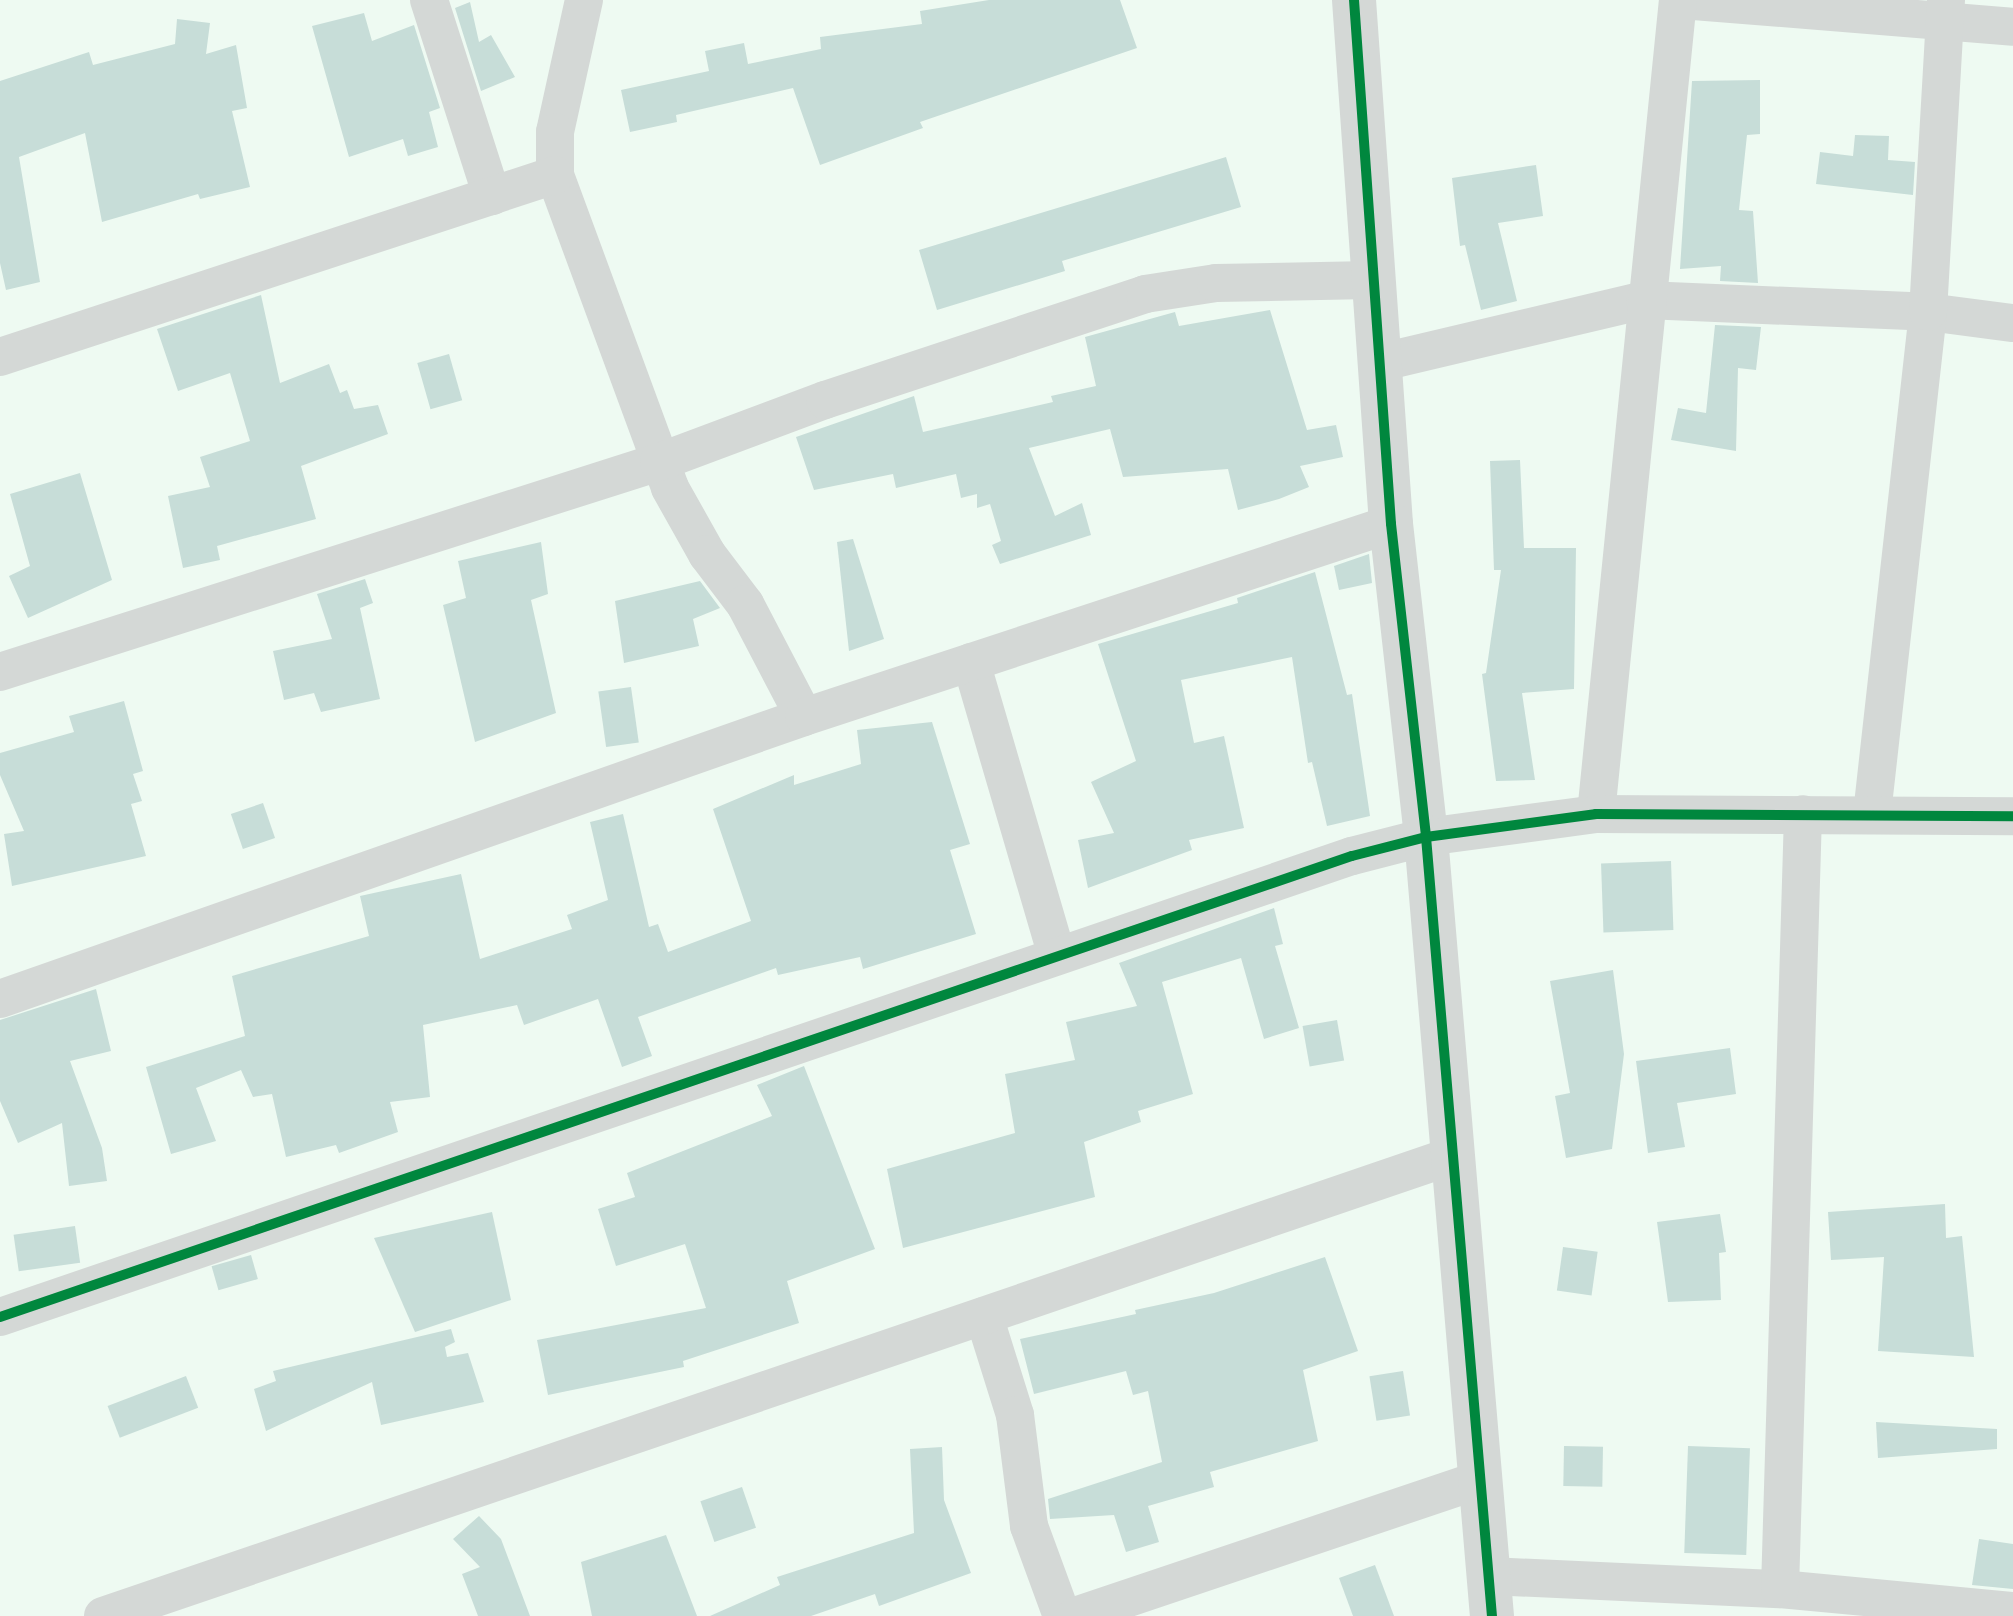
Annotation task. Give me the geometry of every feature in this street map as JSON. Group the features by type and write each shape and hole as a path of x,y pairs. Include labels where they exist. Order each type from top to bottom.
{"street":[{"path":"429,0 492,196"},
{"path":"584,0 555,132 555,175 659,462 686,519 745,604 804,717"},
{"path":"1354,0 1371,280 1391,524 1426,837 1491,1596 1780,1589 2013,1611"},
{"path":"1596,814 1645,300 1679,0 1945,10 2013,27"},
{"path":"1872,814 1928,312 1945,10"},
{"path":"0,357 555,175"},
{"path":"0,672 659,462 825,400 1145,294 1216,283 1371,280"},
{"path":"1378,363 1645,300 1928,312 2013,323"},
{"path":"0,999 804,717 1391,524"},
{"path":"971,662 1057,956"},
{"path":"0,1317 1352,856 1426,837 1596,814 2013,816"},
{"path":"1780,1589 1803,814"},
{"path":"103,1616 1455,1155"},
{"path":"984,1316 1015,1415 1029,1526 1062,1616"},
{"path":"1075,1616 1480,1480"}],"building":[{"path":"989,0 1120,0 1137,48 920,122 923,128 820,165 793,88 676,115 677,122 630,132 621,90 709,71 705,51 744,43 748,64 821,49 820,37 922,24 920,11"},
{"path":"470,2 479,42 491,35 515,77 481,91 455,8"},
{"path":"364,13 372,41 414,25 440,108 429,112 438,147 408,156 403,139 349,157 312,26"},
{"path":"177,19 210,23 206,54 236,45 247,108 232,111 250,187 200,199 198,194 102,222 85,133 19,157 40,282 6,290 0,263 0,81 89,52 93,65 175,44"},
{"path":"1760,80 1760,134 1747,135 1739,210 1753,211 1758,283 1720,281 1721,266 1680,269 1692,81"},
{"path":"1855,135 1889,136 1888,160 1915,162 1913,195 1816,184 1820,152 1853,156"},
{"path":"1226,157 1241,207 1062,261 1065,271 937,310 919,250"},
{"path":"1536,165 1543,216 1498,223 1517,301 1481,310 1465,245 1460,246 1452,178"},
{"path":"261,295 280,383 329,364 340,393 347,390 354,409 378,405 388,434 301,466 316,519 217,546 220,560 183,568 168,496 210,487 200,457 250,441 230,373 178,391 157,329"},
{"path":"1270,310 1307,430 1336,425 1343,457 1300,466 1309,487 1238,510 1228,469 1123,477 1110,429 1029,448 1055,516 1082,503 1091,535 1000,564 992,545 1001,541 990,504 977,508 977,494 961,498 956,474 896,488 893,474 814,490 796,437 914,396 923,432 1053,402 1051,396 1096,386 1085,337 1175,312 1179,326"},
{"path":"1715,325 1761,327 1756,370 1738,368 1736,451 1671,440 1678,408 1706,413"},
{"path":"449,354 462,400 431,409 417,363"},
{"path":"1520,460 1524,548 1576,548 1574,689 1522,693 1535,780 1496,781 1482,674 1486,673 1501,570 1494,570 1490,461"},
{"path":"80,473 112,580 28,618 9,576 30,566 10,494"},
{"path":"853,539 884,639 849,651 837,542"},
{"path":"541,542 548,594 531,600 556,713 475,742 443,605 466,598 458,561"},
{"path":"1369,554 1372,583 1339,590 1334,566"},
{"path":"1315,572 1347,695 1352,694 1370,816 1327,826 1312,762 1308,763 1292,657 1181,680 1194,743 1224,736 1244,828 1189,840 1192,850 1088,888 1078,840 1114,833 1091,782 1136,761 1098,644 1238,603 1237,598"},
{"path":"365,579 373,603 360,608 380,699 321,712 314,693 284,700 273,651 332,639 317,594"},
{"path":"700,581 720,608 693,619 699,646 624,663 615,601"},
{"path":"631,687 639,742 606,747 598,692"},
{"path":"124,701 143,771 133,774 142,801 131,804 146,856 12,886 4,834 24,831 0,775 0,753 74,732 69,716"},
{"path":"932,722 970,844 950,850 976,934 863,969 860,957 778,975 776,968 638,1017 652,1056 622,1067 598,999 524,1025 517,1005 423,1025 430,1097 390,1102 398,1132 339,1153 336,1145 286,1157 272,1094 253,1097 241,1070 196,1088 216,1141 171,1154 146,1067 245,1036 232,976 369,936 360,896 461,874 480,959 572,929 567,915 608,900 590,822 623,814 649,927 658,924 668,952 751,921 713,809 794,775 794,785 861,764 857,730"},
{"path":"263,803 275,838 243,849 231,814"},
{"path":"1671,861 1673,930 1603,932 1601,863"},
{"path":"1274,908 1283,944 1275,946 1299,1028 1264,1039 1241,958 1162,982 1193,1094 1138,1111 1141,1122 1084,1142 1095,1197 903,1248 887,1169 1015,1133 1005,1074 1075,1060 1066,1022 1137,1006 1119,963"},
{"path":"1613,970 1624,1054 1612,1149 1566,1158 1555,1096 1570,1093 1550,981"},
{"path":"96,989 111,1051 70,1061 102,1148 107,1181 69,1186 62,1123 18,1143 0,1101 0,1020"},
{"path":"1337,1020 1344,1060 1310,1066 1303,1026"},
{"path":"1730,1048 1736,1094 1677,1103 1685,1147 1648,1153 1636,1061"},
{"path":"804,1066 875,1249 787,1281 799,1323 683,1361 684,1367 548,1395 537,1340 706,1308 685,1244 616,1266 598,1209 635,1197 627,1173 772,1116 757,1085"},
{"path":"1945,1204 1946,1238 1962,1236 1974,1357 1878,1351 1884,1257 1831,1260 1828,1212"},
{"path":"492,1212 511,1300 415,1332 374,1238"},
{"path":"1720,1214 1726,1252 1719,1253 1721,1300 1668,1302 1657,1222"},
{"path":"75,1226 80,1263 19,1271 14,1235"},
{"path":"1563,1247 1598,1252 1592,1295 1557,1291"},
{"path":"251,1255 258,1279 218,1290 212,1266"},
{"path":"1325,1257 1358,1351 1303,1370 1318,1441 1210,1472 1214,1487 1148,1506 1159,1542 1126,1552 1114,1515 1050,1519 1048,1499 1162,1462 1148,1391 1133,1395 1126,1371 1034,1394 1020,1339 1136,1314 1135,1310 1214,1293"},
{"path":"451,1329 455,1342 445,1347 447,1357 468,1353 484,1402 381,1425 372,1382 266,1431 254,1389 276,1381 273,1371"},
{"path":"1403,1371 1410,1415 1376,1421 1369,1376"},
{"path":"186,1376 198,1408 120,1438 108,1406"},
{"path":"1876,1422 1997,1429 1997,1449 1878,1458"},
{"path":"1564,1446 1603,1447 1602,1487 1563,1486"},
{"path":"1688,1446 1750,1448 1746,1555 1684,1553"},
{"path":"942,1447 944,1500 971,1573 879,1606 875,1594 811,1616 710,1616 780,1585 777,1577 914,1533 910,1449"},
{"path":"742,1487 756,1528 714,1542 700,1501"},
{"path":"479,1516 501,1539 530,1616 478,1616 462,1574 480,1567 453,1539"},
{"path":"666,1535 697,1616 592,1616 581,1562"},
{"path":"1979,1539 2013,1544 2013,1589 1972,1585"},
{"path":"1375,1565 1394,1616 1353,1616 1339,1578"}],"cycle path":[{"path":"1354,0 1391,524 1426,837 1492,1616"},
{"path":"0,1317 1352,856 1426,837 1596,814 2013,816"}]}
